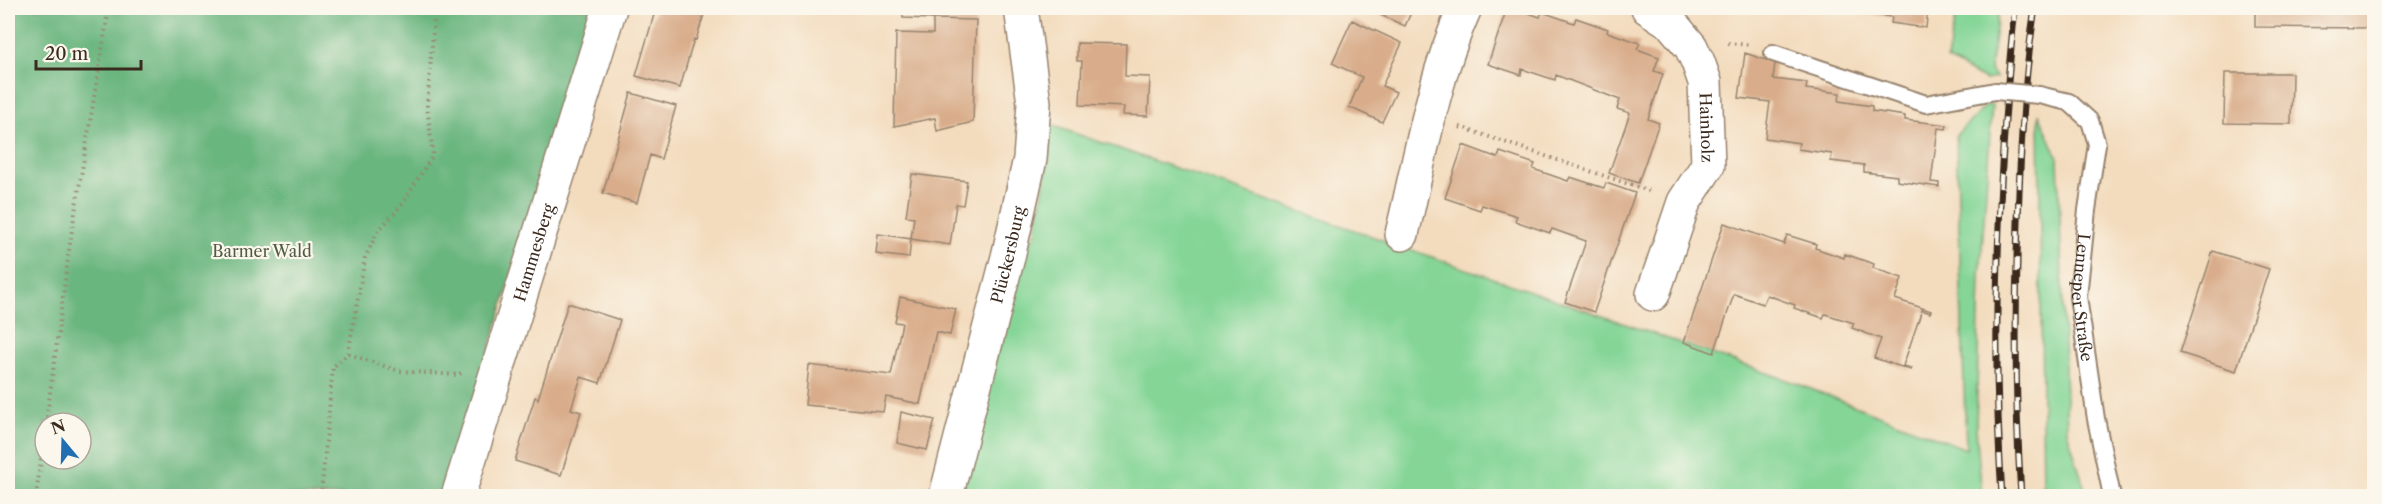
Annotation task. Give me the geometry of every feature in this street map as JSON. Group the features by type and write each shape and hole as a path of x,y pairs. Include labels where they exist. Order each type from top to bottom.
{"street":[{"name":"Hammesberg","path":"458,496 610,8"},
{"name":"Plückersburg","path":"946,496 1008,257 1029,159 1034,103 1021,8"},
{"path":"1402,234 1430,117 1453,34 1464,8"},
{"name":"Hainholz","path":"1653,294 1684,202 1708,165 1705,82 1691,47 1665,13"}],"lane":[{"name":"Lenneper Straße","path":"1773,52 1926,104 1995,91 2039,94 2069,102 2090,121 2097,144 2078,297 2096,419 2112,496"}],"path":[{"path":"48,411 71,236 109,8"},
{"path":"321,496 333,367 348,354 365,258 378,231 401,206 433,155 428,106 435,8"},
{"path":"1430,117 1636,188"},
{"path":"348,354 399,371 458,375"},
{"path":"36,496 39,471"}],"green space":[{"name":"Barmer Wald","path":"8,8 593,8 445,496 8,496"},
{"path":"1957,8 1999,8 1990,70 1996,78 1985,80 1947,59"},
{"path":"1987,105 1992,105 1980,278 1976,428 1982,496 962,496 1017,265 1036,232 1051,146 1042,122 1790,381 1966,449 1956,135"},
{"path":"2039,113 2058,158 2067,431 2087,496 2043,496"}],"building":[{"path":"656,8 706,8 696,40 694,39 680,88 636,76"},
{"path":"903,8 935,8 935,19 976,20 973,122 937,131 935,118 894,126 896,33 933,34 933,19 903,18"},
{"path":"1379,8 1413,8 1405,26 1376,13"},
{"path":"1507,8 1514,8 1540,17 1542,12 1574,23 1576,18 1640,43 1637,49 1659,57 1654,71 1663,74 1648,119 1659,123 1638,183 1609,173 1630,113 1617,109 1620,100 1556,75 1555,80 1522,69 1521,75 1488,64"},
{"path":"1859,8 1928,8 1926,28 1891,23 1892,17 1858,13"},
{"path":"2255,8 2374,8 2374,28 2255,27"},
{"path":"1352,20 1402,43 1382,86 1396,92 1382,122 1349,107 1362,77 1332,63"},
{"path":"1077,43 1126,44 1125,76 1150,77 1148,116 1123,115 1124,107 1080,105 1082,61 1077,61"},
{"path":"1745,53 1775,63 1773,79 1807,83 1806,89 1840,93 1839,101 1872,106 1872,111 1905,116 1905,120 1947,125 1946,129 1938,128 1931,182 1939,183 1939,187 1897,181 1897,176 1864,172 1864,165 1831,161 1832,154 1798,149 1799,143 1765,138 1770,102 1739,98"},
{"path":"2225,73 2292,73 2291,124 2224,123"},
{"path":"631,93 676,106 661,159 650,155 637,203 603,193"},
{"path":"1463,145 1498,158 1500,152 1535,164 1533,169 1568,181 1570,177 1604,188 1606,183 1635,193 1594,312 1565,302 1586,241 1552,229 1550,233 1515,221 1517,216 1482,205 1480,210 1445,198"},
{"path":"912,174 967,181 963,205 956,204 950,245 911,239 914,217 906,216"},
{"path":"1724,223 1784,244 1787,235 1816,244 1815,248 1844,258 1845,254 1874,264 1873,268 1902,278 1895,299 1931,311 1930,313 1922,310 1903,366 1912,368 1911,370 1874,358 1881,339 1852,328 1854,323 1825,314 1823,318 1767,295 1763,304 1734,294 1714,353 1684,342"},
{"path":"878,234 911,239 909,258 876,254"},
{"path":"2213,251 2269,269 2236,371 2180,353"},
{"path":"900,297 956,309 950,335 936,332 920,404 886,397 883,412 805,405 809,365 891,375 902,323 895,322"},
{"path":"568,303 620,320 600,383 581,377 571,409 581,412 561,475 515,461 535,397 538,399"},
{"path":"901,412 935,420 927,450 897,443"}],"railway":[{"path":"2002,496 1997,374 1998,252 2004,130 2015,8"},
{"path":"2021,496 2016,291 2023,115 2035,8"}]}
